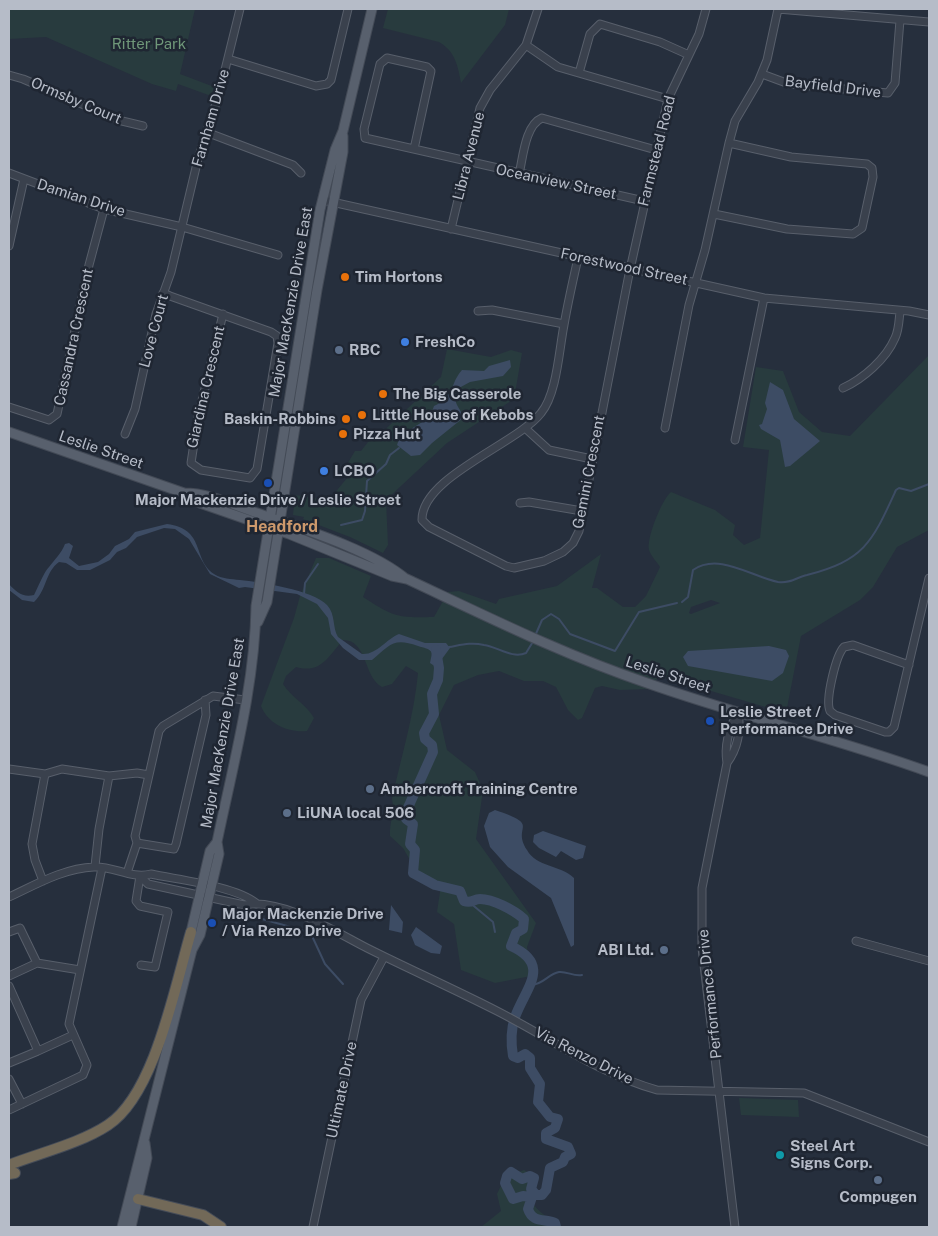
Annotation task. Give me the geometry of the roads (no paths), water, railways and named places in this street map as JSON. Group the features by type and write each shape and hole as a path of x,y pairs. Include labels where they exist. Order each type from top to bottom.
{"highway":[{"path":"11,1171 108,1125 132,1102 146,1077 156,1049 191,932"},
{"path":"135,1200 203,1215 221,1227"}],"main road":[{"name":"Major MacKenzie Drive East","path":"192,950 191,932 210,851 216,842 245,700 256,629 256,606 268,527 323,200 335,150 343,131 372,9"},
{"name":"Major MacKenzie Drive East","path":"256,629 267,602 333,202 343,152 343,131"},
{"path":"296,358 307,360"},
{"name":"Leslie Street","path":"9,432 184,493 197,502 279,531 392,576 406,579 543,643 646,683 738,712 861,747 929,772"},
{"name":"Leslie Street","path":"184,493 200,493 280,520 366,555 395,569 406,579"},
{"name":"Major MacKenzie Drive East","path":"131,1227 135,1200 147,1158 145,1142 192,950 200,935 212,887 219,854 216,842"},
{"name":"Major MacKenzie Drive East","path":"122,1227 135,1200"}],"street":[{"name":"Farnham Drive","path":"182,228 240,9"},
{"path":"228,60 316,86 327,84 331,80 348,9"},
{"name":"Libra Avenue","path":"451,230 480,108 485,98 526,45 538,9"},
{"name":"Farmstead Road","path":"630,269 668,99 699,34 706,9"},
{"path":"665,428 695,282 714,214 729,143 736,121 762,74 778,9 929,22"},
{"name":"Bayfield Drive","path":"762,74 781,82 796,85 888,93 895,83 900,20"},
{"path":"579,72 590,34 600,24 660,42 689,55"},
{"path":"526,45 558,67 668,99"},
{"name":"Oceanview Street","path":"414,149 432,71 427,67 387,58 380,67 364,130 365,138 644,202"},
{"name":"Ormsby Court","path":"9,76 23,79 122,121 143,126"},
{"path":"519,174 530,132 535,123 542,118 656,150"},
{"path":"206,132 293,165 301,173"},
{"path":"714,214 787,229 853,234 862,228 873,177 872,168 867,164 791,157 729,143"},
{"name":"Damian Drive","path":"9,173 104,209 182,228 278,255"},
{"path":"9,246 24,179"},
{"name":"Forestwood Street","path":"323,200 451,230 764,298 929,315"},
{"name":"Cassandra Crescent","path":"9,407 48,420 57,414 89,265 104,209"},
{"name":"Love Court","path":"125,434 135,409 156,314 172,272 182,228"},
{"name":"Gemini Crescent","path":"578,258 549,400 541,414 525,428 452,475 422,512 422,520 429,527 514,568 544,561 563,552 574,543 579,530 630,269"},
{"name":"Giardina Crescent","path":"164,293 223,314 271,332 278,339 257,469 250,478 201,470 191,463 198,417 223,314"},
{"path":"735,440 764,298"},
{"path":"478,311 492,310 564,324"},
{"path":"843,388 860,380 888,350 896,336 900,311"},
{"path":"525,428 549,450 592,458"},
{"path":"520,503 528,502 582,511"},
{"path":"909,665 853,645 844,647 839,654 828,700 830,711 835,715 883,732 892,731 896,722 929,578"},
{"path":"127,873 137,843 135,836 159,731 163,726 205,700 217,695 245,700"},
{"path":"137,843 174,849 206,715 205,700"},
{"name":"Performance Drive","path":"735,1227 702,948 702,888 727,763 725,751 731,726 738,712"},
{"path":"9,770 21,773 45,774 70,769 109,776 137,773 149,776"},
{"path":"43,882 35,860 32,844 45,774"},
{"path":"9,1110 83,1075 87,1066 69,1024 99,867 99,829 109,776"},
{"name":"Via Renzo Drive","path":"9,896 75,868 99,867 140,876 151,874 202,884 247,895 256,903"},
{"path":"140,876 136,901 140,906 168,912 155,968 141,965"},
{"name":"Via Renzo Drive","path":"140,876 148,884 244,905 256,903 280,908 316,923 498,1012 614,1075 636,1084 657,1090 804,1093 929,1142"},
{"path":"9,932 20,928 37,963"},
{"path":"856,941 929,961"},
{"name":"Ultimate Drive","path":"313,1227 361,1000 384,956"},
{"path":"9,976 37,963 80,970"},
{"path":"9,986 38,1050"},
{"path":"9,1063 73,1036"},
{"path":"9,1079 22,1104"}],"water":[{"path":"510,360 511,367 503,376 470,382 459,388 456,401 463,418 420,455 411,456 397,445 400,436 430,417 434,406 446,398 462,370 484,371 489,366"},
{"path":"770,382 783,390 794,419 820,441 790,466 785,467 780,440 761,429 759,425 762,424 767,409 765,403"},
{"path":"167,524 188,532 197,545 207,568 217,576 299,591 320,600 330,609 338,637 362,654 372,652 399,634 425,643 446,643 450,648 436,667 430,663 432,653 429,650 403,642 392,644 372,660 359,660 343,648 331,634 328,618 317,604 297,594 245,587 239,588 210,574 189,539 175,529 164,528 137,537 126,548 117,552 110,560 90,570 77,570 66,563 59,562 54,566 34,602 22,600 9,590 9,584 20,594 26,596 34,595 45,572 60,554 65,544 69,543 73,546 69,558 79,566 98,562 109,554 115,546 129,539 135,532"},
{"path":"769,646 786,650 789,656 783,673 772,681 688,666 683,657 688,651"},
{"path":"495,810 518,819 522,823 523,842 531,856 574,878 574,945 571,947 551,898 508,867 490,847 484,826 489,813"},
{"path":"543,831 586,846 583,858 576,860 561,851 556,857 539,848 533,842 534,835"},
{"path":"391,905 403,922 402,933 389,930"},
{"path":"416,927 442,946 440,954 431,953 415,945 411,935"}],"waterway":[{"path":"341,525 362,520 365,511 367,481 386,464 390,455 399,448"},
{"path":"682,602 688,597 693,570 703,565 714,564 736,567 782,582 842,563 854,555 873,536 896,490 899,488 911,491 929,484"},
{"path":"304,594 305,583 318,564"},
{"path":"535,636 542,620 551,614 559,619 570,634 615,651 639,612 677,603"},
{"path":"449,647 479,644 516,655 526,653 534,640"},
{"path":"436,650 439,668 438,680 432,694 434,714 424,733 425,739 432,745 433,752 406,812 406,819 413,824 410,844 415,850 413,873 435,885 460,891 464,901 485,899 509,909 524,919 523,929 516,933 511,946 523,953 530,961 533,969 529,986 515,1017 512,1037 513,1056 518,1058 525,1054 530,1058 530,1068 540,1084 538,1102 550,1117 558,1119 555,1128 546,1133 546,1139 568,1147 571,1154 565,1157 563,1162 550,1168 546,1190 542,1195 536,1195 531,1189 534,1178 530,1176 522,1179 511,1172 507,1176 505,1183 513,1199 523,1196 532,1197 528,1209 533,1217 555,1223 556,1227"},
{"path":"469,902 493,922 495,932"},
{"path":"237,912 305,931 312,936 325,964 343,984"},
{"path":"531,985 535,985 559,972 582,975"}],"place":[{"name":"Tim Hortons","path":"345,277"},
{"name":"FreshCo","path":"405,342"},
{"name":"RBC","path":"339,350"},
{"name":"The Big Casserole","path":"383,394"},
{"name":"Little House of Kebobs","path":"362,415"},
{"name":"Baskin-Robbins","path":"346,419"},
{"name":"Pizza Hut","path":"343,434"},
{"name":"LCBO","path":"324,471"},
{"name":"Major Mackenzie Drive / Leslie Street","path":"268,483"},
{"name":"Leslie Street / Performance Drive","path":"710,721"},
{"name":"Ambercroft Training Centre","path":"370,789"},
{"name":"LiUNA local 506","path":"287,813"},
{"name":"Major Mackenzie Drive / Via Renzo Drive","path":"212,923"},
{"name":"ABI Ltd.","path":"664,950"},
{"name":"Steel Art Signs Corp.","path":"780,1155"},
{"name":"Compugen","path":"878,1180"}],"district":[{"name":"Headford","path":"282,527"}],"park label":[{"name":"Ritter Park","path":"149,44"}]}
